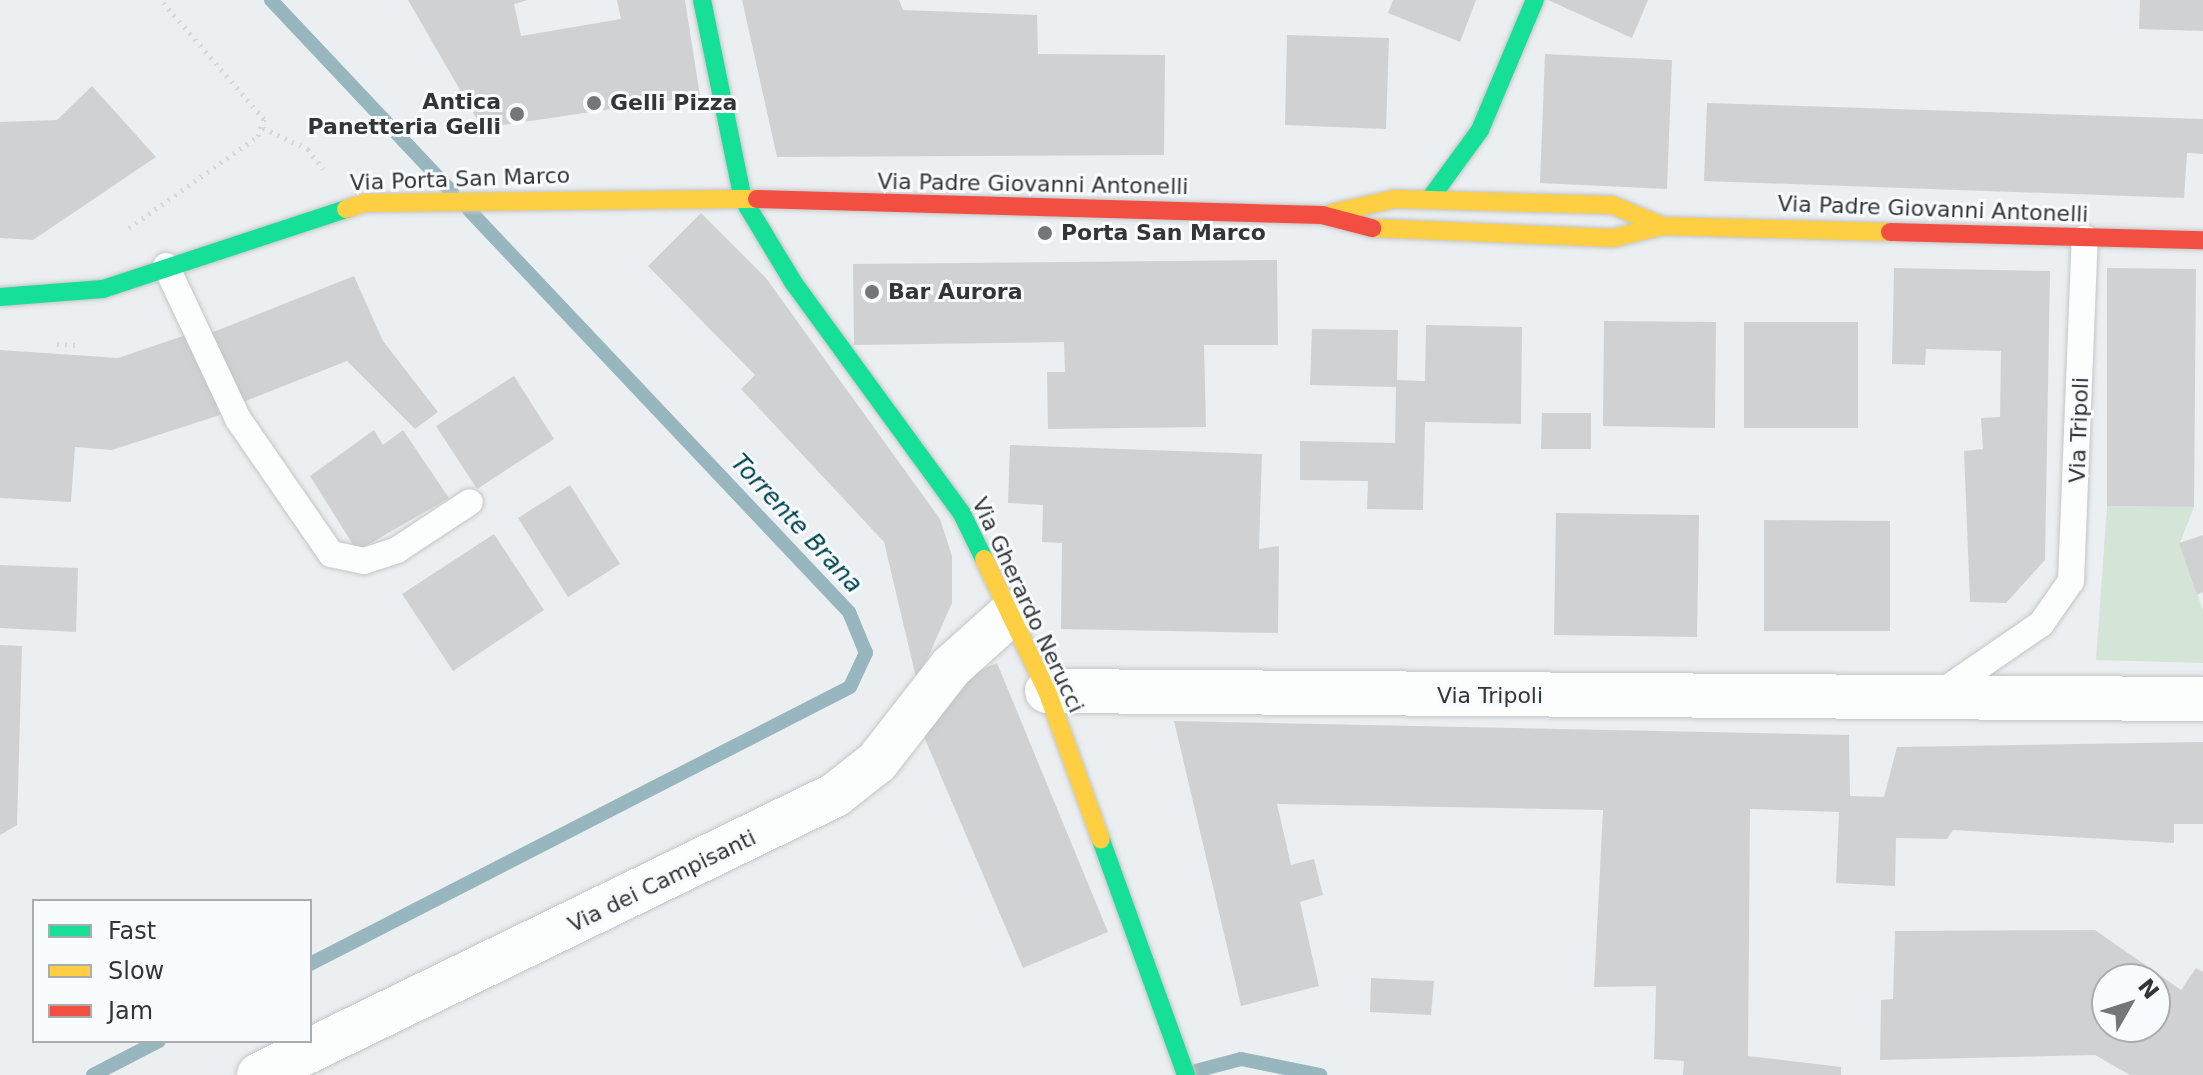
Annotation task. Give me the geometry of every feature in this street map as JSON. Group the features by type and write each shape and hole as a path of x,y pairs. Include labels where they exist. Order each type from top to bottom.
{"street":[{"name":"Via Gherardo Nerucci","path":"702,0 743,199 793,282 962,514 1047,691 1186,1075"},
{"path":"1429,200 1480,130 1535,0"},
{"name":"Via Porta San Marco","path":"0,297 103,289 339,207 365,203 743,199"},
{"name":"Via Padre Giovanni Antonelli","path":"743,199 1322,215"},
{"path":"1322,215 1394,199 1612,205 1663,226"},
{"path":"1322,215 1404,233 1613,238 1663,226"},
{"name":"Via Padre Giovanni Antonelli","path":"1663,226 2203,240"},
{"name":"Via dei Campisanti","path":"259,1075 835,795 877,762 951,667 1011,613"},
{"name":"Via Tripoli","path":"1047,691 2203,699"}],"lane":[{"name":"Via Tripoli","path":"1932,699 2041,624 2071,581 2085,238"},
{"path":"166,266 238,419 331,554 364,561 397,550 470,502"}],"path":[{"path":"161,0 254,100 263,128 308,149 339,207"},
{"path":"122,233 263,128"}],"green space":[{"path":"2107,506 2194,507 2180,543 2203,611 2203,663 2096,660"}],"building":[{"path":"408,0 528,0 514,4 521,36 621,19 617,0 685,0 700,96 482,128"},
{"path":"742,0 899,0 903,10 1037,15 1038,54 1165,55 1164,155 777,157"},
{"path":"1393,0 1476,0 1460,42 1388,13"},
{"path":"1548,0 1648,0 1632,38"},
{"path":"2140,0 2203,0 2203,31 2139,29"},
{"path":"1287,35 1389,38 1386,129 1285,125"},
{"path":"1545,54 1672,60 1667,189 1540,183"},
{"path":"92,86 156,157 33,240 0,238 0,122 57,120"},
{"path":"1707,103 2203,119 2203,154 2187,153 2184,198 1704,181"},
{"path":"701,213 766,278 940,519 952,556 952,603 917,682 884,542 741,389 755,375 648,266"},
{"path":"1277,260 1278,345 1204,345 1206,427 1048,429 1047,372 1065,372 1064,342 854,345 853,264"},
{"path":"1894,268 2050,271 2045,560 2006,603 1970,602 1964,451 1983,449 1981,418 2000,417 2001,351 1926,349 1925,365 1892,364"},
{"path":"2107,268 2196,269 2194,507 2107,506"},
{"path":"354,276 383,341 438,412 415,429 347,361 236,405 208,334"},
{"path":"1604,321 1716,322 1715,428 1603,426"},
{"path":"1744,322 1858,322 1858,428 1744,428"},
{"path":"1426,325 1522,327 1521,424 1425,422 1423,510 1367,509 1368,481 1300,480 1300,441 1395,443 1396,387 1310,385 1312,329 1398,330 1397,380 1425,381"},
{"path":"189,334 223,414 112,450 75,447 71,502 0,498 0,350 118,358"},
{"path":"514,376 554,439 477,489 436,426"},
{"path":"1542,413 1591,413 1591,449 1541,449"},
{"path":"374,430 383,445 403,430 449,498 357,551 310,476"},
{"path":"1010,445 1262,454 1259,549 1279,546 1278,633 1061,629 1062,543 1042,542 1043,505 1008,503"},
{"path":"570,485 620,564 568,597 518,518"},
{"path":"1556,513 1699,515 1697,637 1554,635"},
{"path":"1764,520 1890,521 1890,631 1764,631"},
{"path":"494,534 544,610 453,671 402,594"},
{"path":"2203,535 2203,592 2197,595 2179,543"},
{"path":"0,565 78,568 76,632 0,628"},
{"path":"0,645 22,646 17,825 0,835"},
{"path":"997,663 1108,932 1023,968 919,725 948,683"},
{"path":"1174,721 1849,735 1850,796 1884,797 1897,747 2203,742 2203,824 2174,824 2174,843 1953,830 1947,839 1896,838 1895,886 1836,883 1839,812 1750,809 1748,1056 1841,1067 1841,1075 1683,1075 1684,1061 1654,1059 1656,986 1594,987 1603,810 1277,804 1291,865 1314,859 1323,895 1300,902 1319,986 1241,1006"},
{"path":"2095,930 2142,963 2091,963 2091,1043 2171,1043 2171,983 2181,990 2196,968 2203,972 2203,1075 2130,1075 2095,1055 1880,1060 1881,1000 1893,999 1895,931"},
{"path":"1371,978 1434,981 1431,1015 1370,1012"}],"waterway":[{"name":"Torrente Brana","path":"271,0 452,192"},
{"name":"Torrente Brana","path":"312,963 850,687 866,653 849,612 469,210"},
{"name":"Torrente Brana","path":"93,1075 155,1043"},
{"path":"1188,1073 1241,1059 1320,1075"}],"traffic: fast":[{"path":"702,0 743,199 793,282 962,514 984,559"},
{"path":"1429,200 1480,130 1535,0"},
{"path":"0,297 103,289 346,209"},
{"path":"1101,840 1186,1075"}],"traffic: slow":[{"path":"346,209 365,203 757,199"},
{"path":"1332,213 1394,199 1612,205 1663,226"},
{"path":"1372,228 1613,238 1663,226 1890,232"},
{"path":"984,559 1047,691 1101,840"}],"traffic: jam":[{"path":"757,199 1322,215 1372,228"},
{"path":"1890,232 2203,240"}],"place":[{"name":"Gelli Pizza","path":"594,103"},
{"name":"Antica Panetteria Gelli","path":"517,114"},
{"name":"Porta San Marco","path":"1045,233"},
{"name":"Bar Aurora","path":"872,292"}]}
